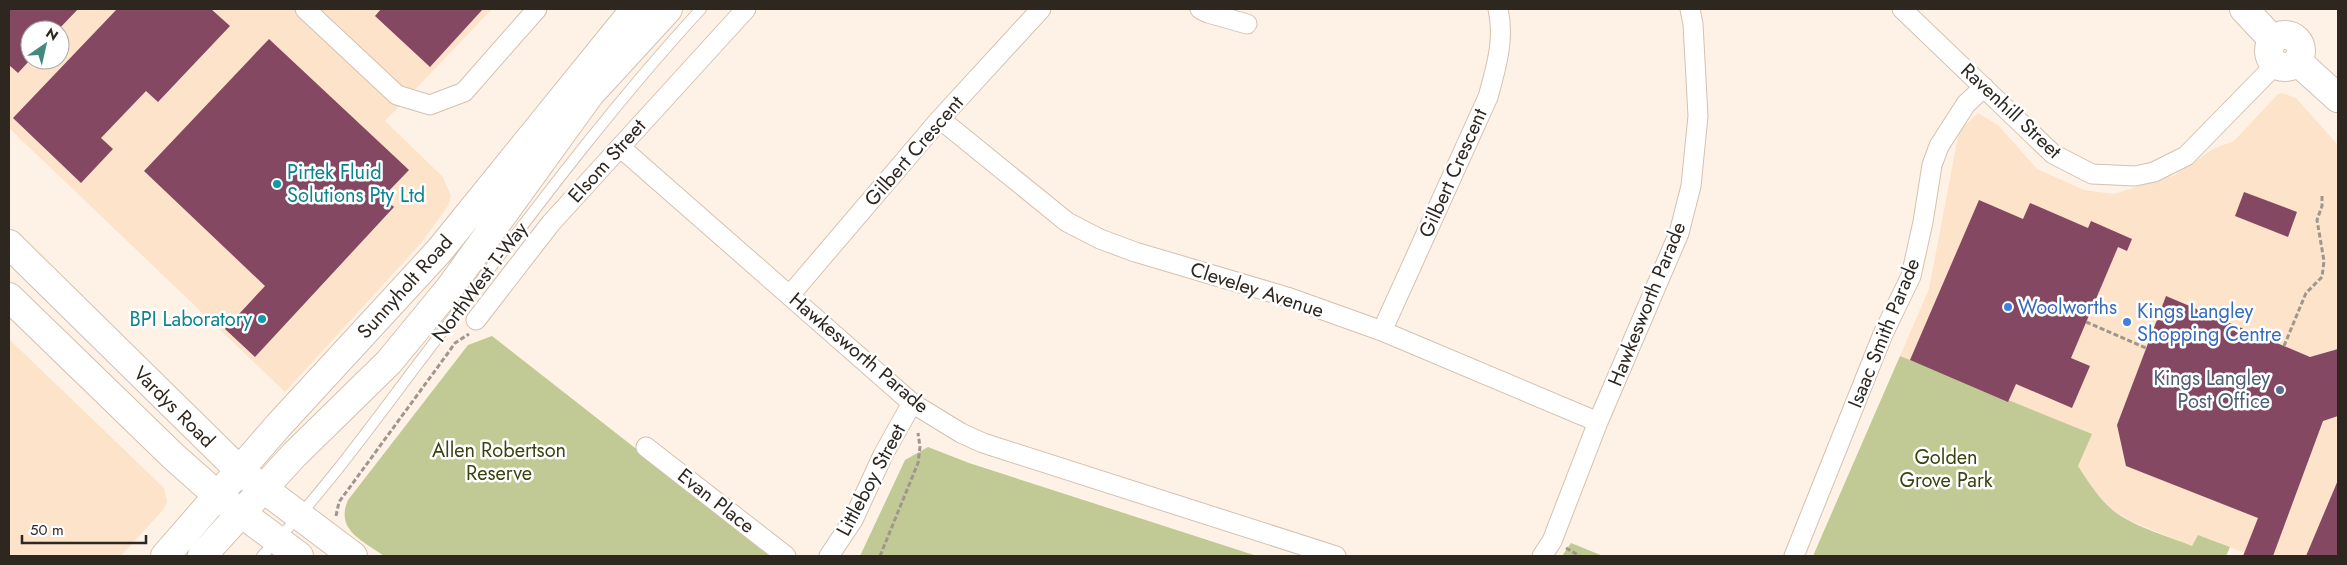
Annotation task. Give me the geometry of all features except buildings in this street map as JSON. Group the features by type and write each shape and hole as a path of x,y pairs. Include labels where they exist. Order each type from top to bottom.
{"main road":[{"name":"Sunnyholt Road","path":"166,556 278,426 439,251 635,9"},
{"name":"Sunnyholt Road","path":"202,556 294,455 395,355 449,288 590,94 668,9"},
{"path":"2244,9 2282,55 2338,98"},
{"name":"Vardys Road","path":"9,244 240,471 353,556"},
{"name":"Vardys Road","path":"9,297 144,430 218,496 241,513 280,551"}],"street":[{"path":"305,9 397,95 430,105 464,92 537,9"},
{"name":"Elsom Street","path":"476,320 530,248 746,9"},
{"name":"Gilbert Crescent","path":"790,295 940,119 1041,9"},
{"path":"1200,9 1247,24"},
{"name":"Gilbert Crescent","path":"1382,331 1488,97 1500,56 1500,20 1498,9"},
{"name":"Hawkesworth Parade","path":"1542,556 1552,541 1598,422 1679,233 1691,186 1698,116 1693,24 1690,9"},
{"name":"Ravenhill Street","path":"1902,9 2053,154 2071,165 2092,174 2135,176 2154,172 2186,156 2282,55"},
{"name":"Isaac Smith Parade","path":"1794,556 1883,334 1911,276 1923,222 1932,165 1938,146 1966,104 1984,87"},
{"name":"Cleveley Avenue","path":"940,119 1067,222 1100,239 1135,252 1287,297 1382,331 1598,422"},
{"name":"Hawkesworth Parade","path":"620,147 912,403 961,434 983,443 1336,556"},
{"name":"Littleboy Street","path":"829,556 853,520 883,455 912,403"},
{"name":"Evan Place","path":"646,447 786,556"}],"lane":[{"name":"NorthWest T-Way","path":"280,551 300,516 623,97 701,9"}],"path":[{"path":"2284,346 2306,293 2322,277 2324,261 2317,220 2322,206 2322,196"},
{"path":"334,518 337,514 339,502 452,348 472,332 476,320"},
{"path":"2086,322 2146,348"},
{"path":"880,556 918,463 920,448 918,433"}],"shaded area":[{"path":"9,9 492,9 385,121 443,177 451,196 448,206 422,242 285,392 9,128"},
{"name":"Kings Langley Shopping Centre","path":"2282,93 2296,98 2338,145 2338,479 2306,556 2253,556 2199,535 2192,546 2133,522 2109,508 2092,488 2078,466 2091,434 1900,356 1929,289 1959,131 1978,113 1998,125 2037,169 2084,190 2114,194 2175,175 2213,149 2234,141 2278,94"},
{"path":"9,339 164,488 167,502 163,510 121,556 9,556"}],"green space":[{"name":"Allen Robertson Reserve","path":"492,336 773,556 384,556 360,539 348,527 345,519 348,500 468,345"},
{"name":"Golden Grove Park","path":"1900,356 2092,434 2078,466 2108,506 2137,525 2192,546 2198,535 2230,547 2226,556 1813,556"},
{"path":"928,447 969,463 1257,556 860,556 905,460"},
{"path":"1571,543 1603,556 1562,556"}],"place":[{"name":"Pirtek Fluid Solutions Pty Ltd","path":"277,184"},
{"name":"Woolworths","path":"2008,307"},
{"name":"BPI Laboratory","path":"262,319"},
{"name":"Kings Langley Shopping Centre","path":"2127,322"},
{"name":"Kings Langley Post Office","path":"2280,390"}]}
